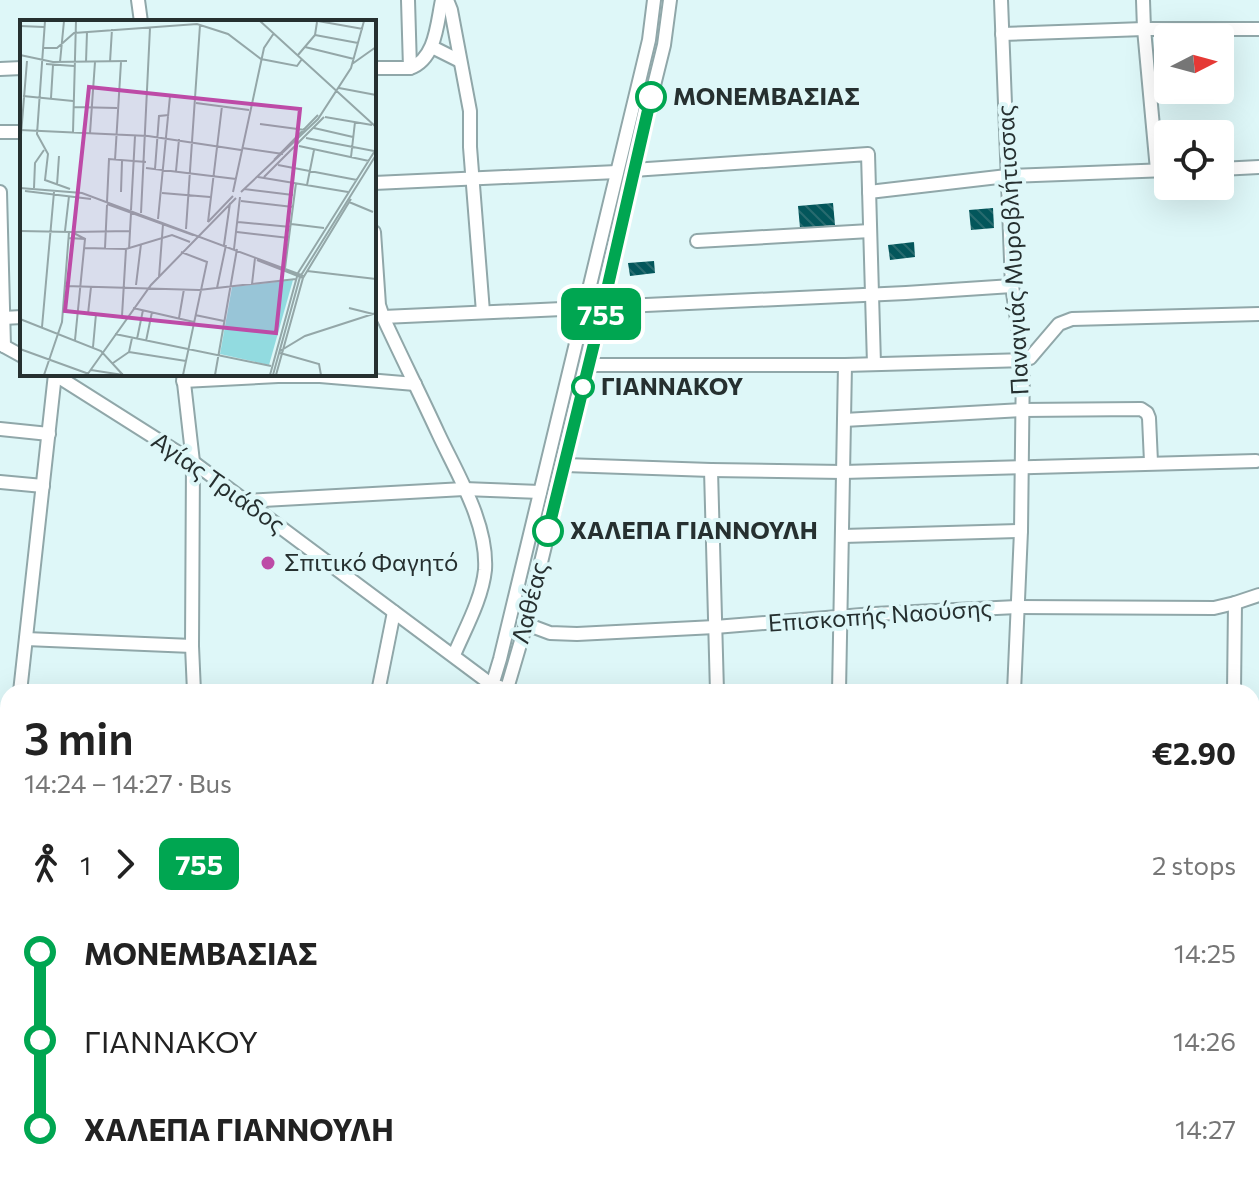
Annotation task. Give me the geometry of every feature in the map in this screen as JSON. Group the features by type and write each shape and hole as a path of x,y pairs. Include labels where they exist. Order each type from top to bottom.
{"street":[{"path":"138,0 141,20"},
{"path":"408,0 410,68"},
{"path":"376,68 410,68 423,62 432,47 444,0"},
{"path":"444,0 451,10 470,111 483,312"},
{"name":"Λαθέας","path":"501,684 540,492 649,40 654,0"},
{"name":"Λαθέας","path":"502,684 526,624 565,465 664,45 670,0"},
{"name":"Παναγιάς Μυροβλήτισσας","path":"1001,0 1012,286 1023,360 1021,531 1014,684"},
{"path":"1143,0 1156,120"},
{"path":"1002,34 1259,29"},
{"path":"432,47 460,61"},
{"path":"0,69 20,68"},
{"path":"633,170 868,154 874,364"},
{"path":"1234,168 1259,167"},
{"path":"869,192 1007,176 1154,170"},
{"path":"376,183 617,172"},
{"path":"0,192 2,345 20,355"},
{"path":"697,241 870,231"},
{"path":"376,263 379,309 482,532 485,572 480,593 454,655"},
{"path":"603,307 1012,286"},
{"path":"379,309 483,312 584,308"},
{"path":"588,365 845,365 1023,360 1030,358 1059,324 1072,319 1259,314"},
{"path":"3,318 20,317"},
{"path":"839,684 845,365"},
{"path":"21,684 55,376"},
{"name":"Αγίας Τριάδος","path":"58,376 193,462 492,684"},
{"path":"194,684 193,462 183,378 306,376 415,384"},
{"path":"844,420 1021,410 1141,409 1149,418 1151,462"},
{"path":"0,429 49,434"},
{"path":"565,465 843,472 1256,461"},
{"path":"711,470 717,684"},
{"path":"0,482 43,486"},
{"path":"246,501 464,489 540,492"},
{"path":"843,536 1021,531"},
{"name":"Επισκοπής Ναούσης","path":"526,624 550,633 577,634 1017,607 1214,608 1259,595"},
{"path":"1234,684 1235,603"},
{"path":"380,684 394,612"},
{"path":"26,639 192,646"}],"building":[{"path":"833,203 835,225 800,228 798,206"},
{"path":"993,208 994,228 971,230 969,210"},
{"path":"914,242 915,257 890,260 888,245"},
{"path":"654,261 655,273 630,276 628,263"}],"bus line":[{"name":"755","path":"548,531 651,97"}],"place":[{"name":"ΜΟΝΕΜΒΑΣΙΑΣ","path":"651,97"},
{"name":"ΓΙΑΝΝΑΚΟΥ","path":"583,387"},
{"name":"ΧΑΛΕΠΑ ΓΙΑΝΝΟΥΛΗ","path":"548,531"},
{"name":"Σπιτικό Φαγητό","path":"268,563"}]}
